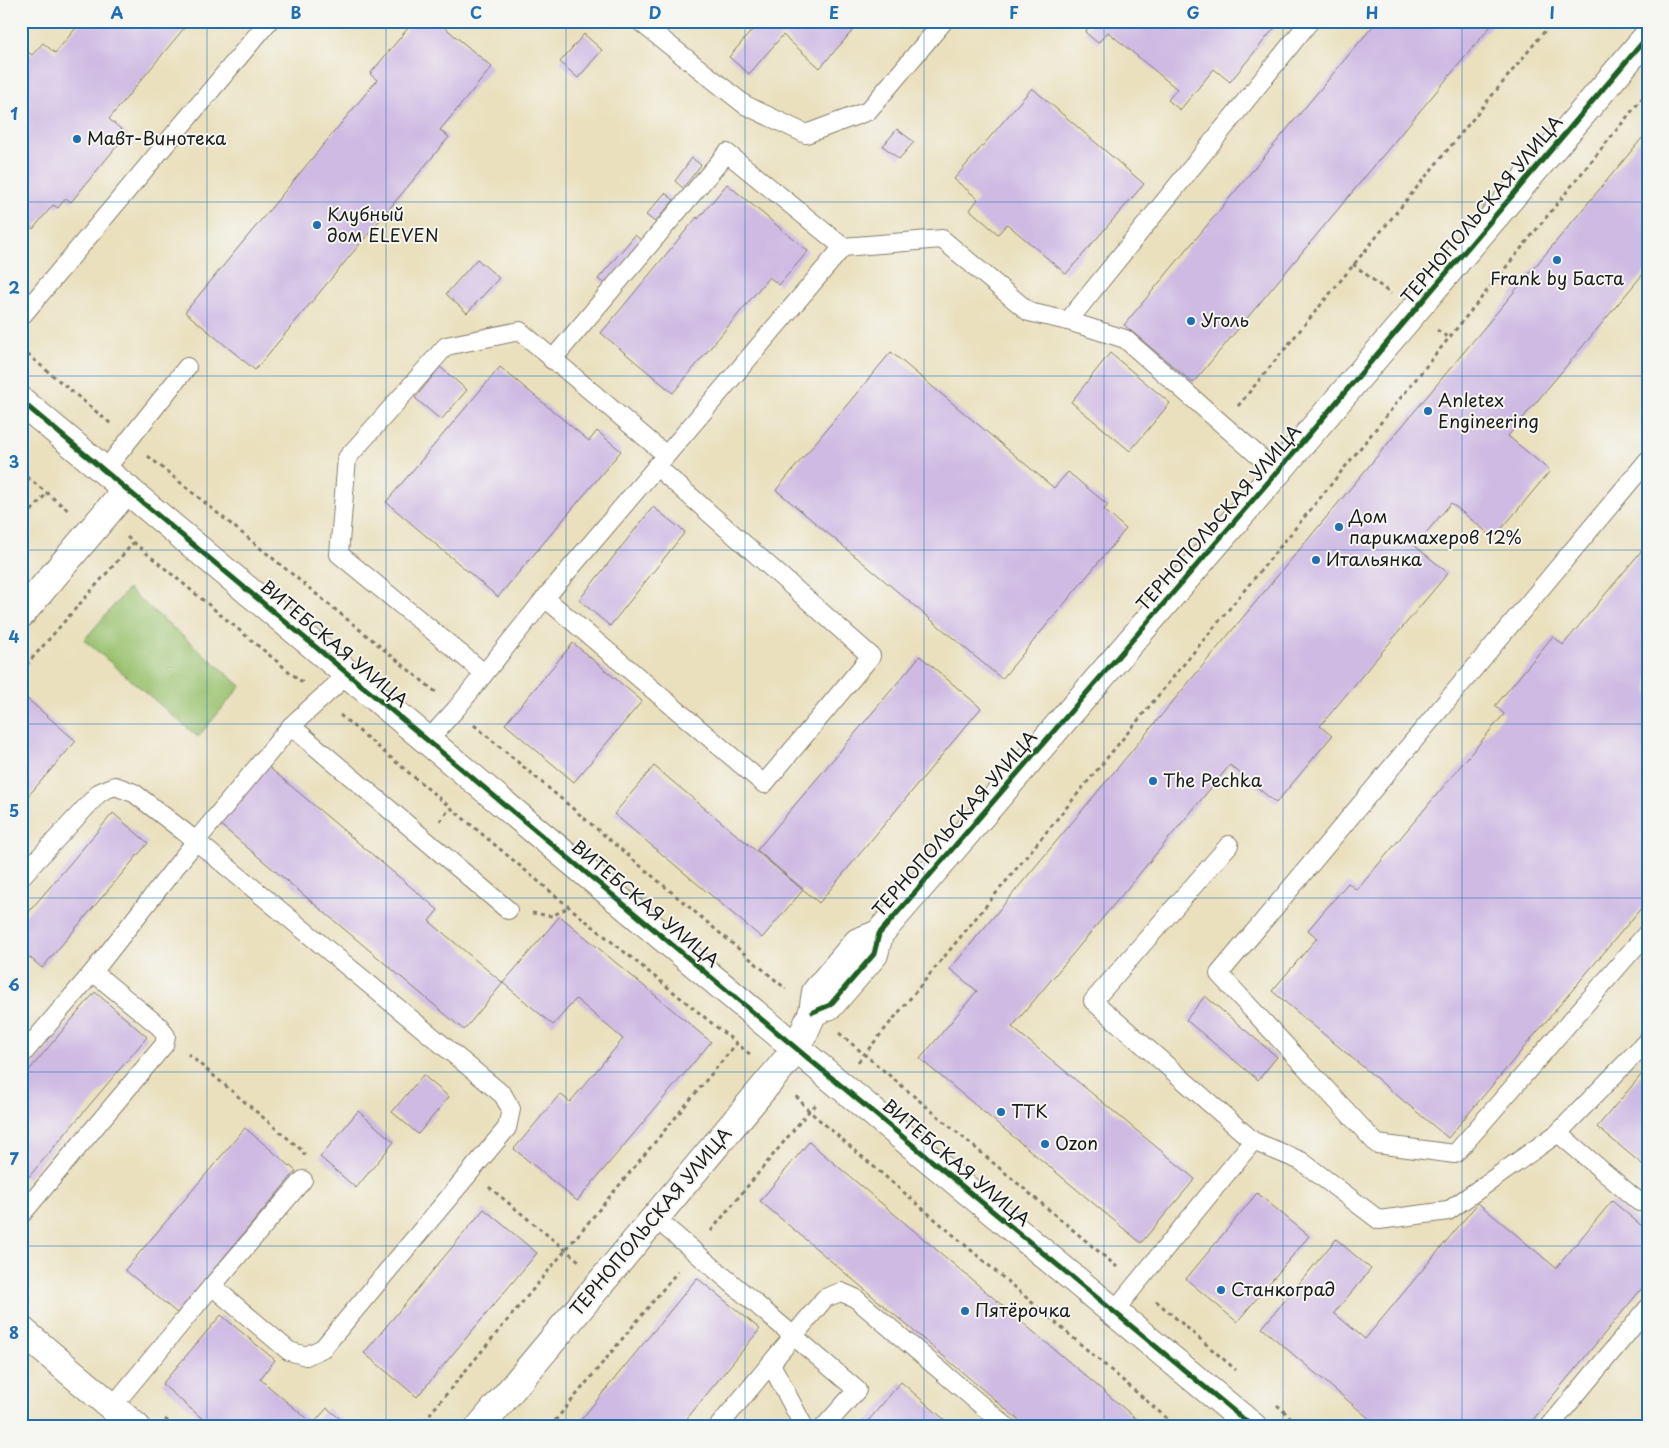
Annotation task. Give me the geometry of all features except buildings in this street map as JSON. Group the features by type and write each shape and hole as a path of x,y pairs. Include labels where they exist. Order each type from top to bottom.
{"street":[{"name":"ТЕРНОПОЛЬСКАЯ УЛИЦА","path":"480,1427 797,1048 813,1012 816,992 826,979 858,942 879,934 1644,49"},
{"name":"ВИТЕБСКАЯ УЛИЦА","path":"21,401 1253,1427"},
{"path":"21,614 127,489"},
{"path":"21,1330 136,1427"}],"lane":[{"path":"24,308 270,21"},
{"path":"639,21 745,105 806,134 868,110 944,21"},
{"path":"1068,321 1310,21"},
{"path":"552,360 727,153 843,247 942,238 1029,312 1068,321 1125,339 1278,472"},
{"path":"428,740 456,709 484,672 661,460 843,247"},
{"path":"484,672 339,554 347,458 446,346 520,331 871,656 764,784 545,598"},
{"path":"105,470 186,367"},
{"path":"1648,460 1219,974 1377,1144 1455,1154 1648,932"},
{"path":"21,1056 93,972 196,841 291,726 348,674"},
{"path":"291,726 508,910"},
{"path":"21,877 100,792 115,786 134,793 196,841 503,1094 511,1109 507,1128 323,1348 306,1356 289,1351 212,1286"},
{"path":"1229,845 1093,1001 1253,1141 1301,1161 1379,1220 1448,1211 1558,1133 1648,1040"},
{"path":"21,1215 164,1045 166,1036 160,1027 93,972"},
{"path":"1558,1133 1639,1202"},
{"path":"1114,1311 1253,1141"},
{"path":"112,1407 303,1180"},
{"path":"655,1218 857,1390 824,1427"},
{"path":"718,1427 825,1298 841,1292 855,1298 1007,1427"},
{"path":"1549,1427 1648,1308"},
{"path":"771,1364 804,1427"}],"path":[{"path":"1223,424 1552,21"},
{"path":"839,1084 1314,506 1648,91"},
{"path":"21,350 456,709 1136,1283 1241,1375"},
{"path":"21,472 74,516 103,518 134,542 569,907 738,1043 774,1074 809,1111 1177,1427"},
{"path":"21,523 47,493"},
{"path":"21,671 134,542"},
{"path":"508,910 552,916 569,907"},
{"path":"166,1036 304,1152 303,1180"},
{"path":"419,1427 738,1043"},
{"path":"470,1171 602,1281"},
{"path":"1271,1401 1301,1427"}],"green space":[{"path":"128,589 241,686 198,737 84,640"}],"cycle path":[{"path":"813,1012 830,1005 874,954 879,934 1277,472 1648,36"},
{"path":"21,401 1253,1427"}],"place":[{"name":"Мавт-Винотека","path":"77,139"},
{"name":"Клубный дом ELEVEN","path":"317,225"},
{"name":"Frank by Баста","path":"1557,260"},
{"name":"Уголь","path":"1191,321"},
{"name":"Anletex Engineering","path":"1428,411"},
{"name":"Дом парикмахеров 12%","path":"1339,527"},
{"name":"Итальянка","path":"1316,560"},
{"name":"The Pechka","path":"1153,781"},
{"name":"ТТК","path":"1001,1112"},
{"name":"Ozon","path":"1045,1144"},
{"name":"Станкоград","path":"1221,1290"},
{"name":"Пятёрочка","path":"965,1311"}]}
